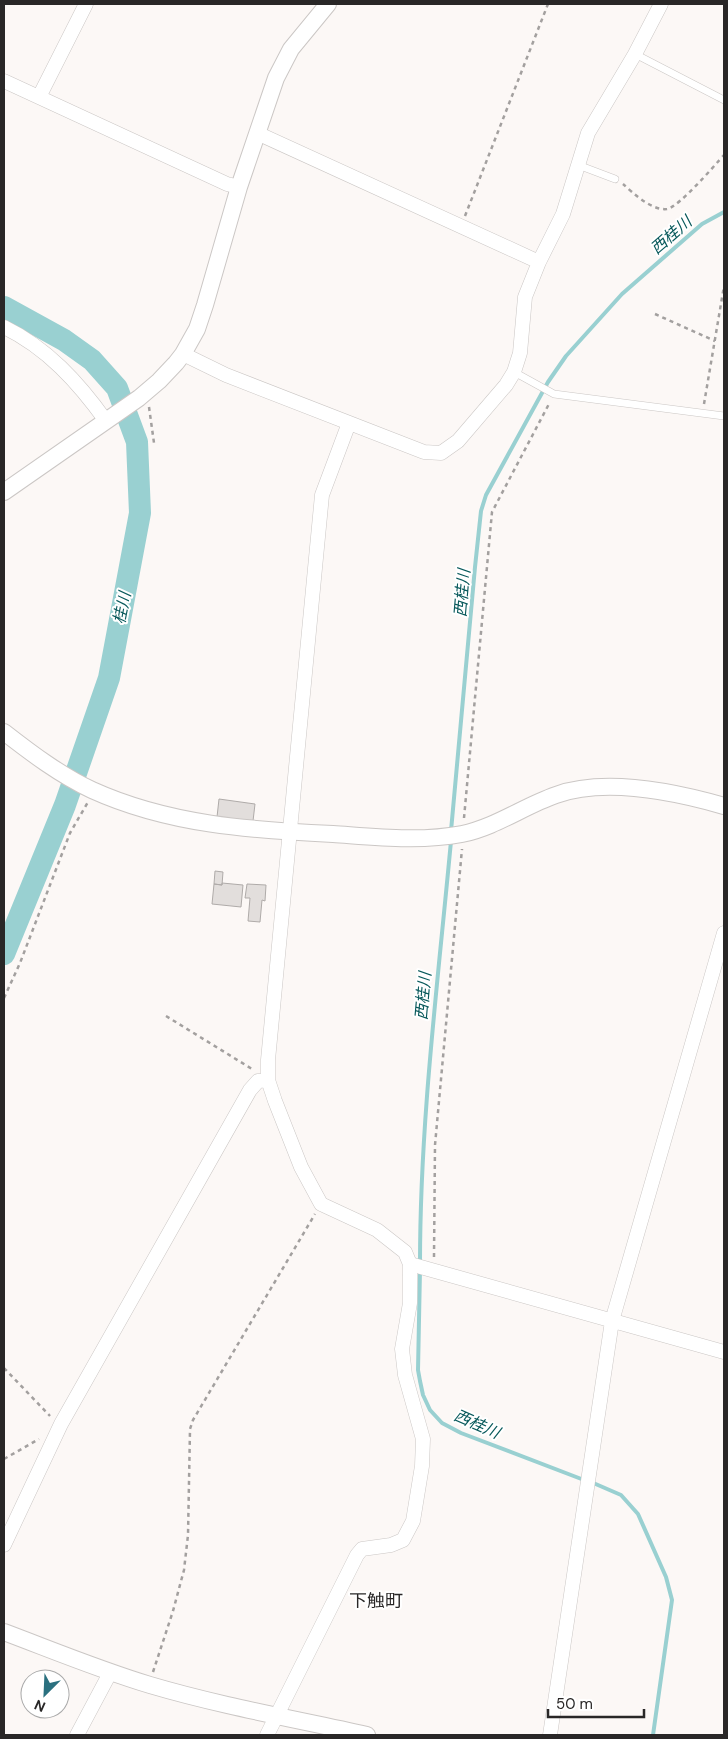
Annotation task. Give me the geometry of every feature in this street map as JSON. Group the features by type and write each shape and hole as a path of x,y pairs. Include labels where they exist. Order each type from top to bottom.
{"street":[{"path":"38,97 86,4"},
{"path":"4,492 140,397 159,381 183,354 202,316 239,187 276,78 291,48 328,4"},
{"path":"183,354 226,375 424,452 441,453 458,441 514,372 520,354 525,297 539,262 563,214 588,133 635,54 661,4"},
{"path":"4,81 227,184 239,187"},
{"path":"257,133 539,262"},
{"path":"4,326 34,344 55,360 108,419"},
{"path":"349,423 322,495 268,1060 268,1080 301,1167 321,1204 378,1230 421,1267 724,1352"},
{"path":"4,732 54,768 90,789 132,806 172,817 238,828 398,838 455,835 489,825 557,794 590,786 652,791 724,806"},
{"path":"550,1735 612,1321 724,934"},
{"path":"4,1545 59,1428 250,1090 258,1081 268,1080"},
{"path":"267,1735 356,1555 362,1549 392,1545 403,1540 413,1521 422,1466 423,1439 405,1375 402,1349 410,1303 421,1267"},
{"path":"4,1632 110,1673 148,1685 367,1735"},
{"path":"77,1735 110,1673"}],"lane":[{"path":"635,54 724,100"},
{"path":"578,165 615,179"},
{"path":"514,372 552,393 724,416"}],"path":[{"path":"461,227 548,4"},
{"path":"615,179 650,204 660,209 668,209 678,203 724,155"},
{"path":"702,413 716,341 724,286"},
{"path":"655,314 716,341"},
{"path":"421,1267 435,1145 455,835 492,512 552,393"},
{"path":"140,397 149,407 154,443"},
{"path":"4,998 20,963 70,833 88,804 90,789"},
{"path":"166,1016 268,1080"},
{"path":"148,1685 173,1611 184,1570 188,1535 190,1429 193,1420 321,1204"},
{"path":"4,1368 53,1419 59,1428 4,1459"}],"building":[{"path":"219,799 255,804 253,821 217,817"},
{"path":"215,871 223,872 222,885 214,884"},
{"path":"222,883 243,885 241,907 212,904 214,884 222,885"},
{"path":"247,884 266,885 265,901 262,900 260,922 248,921 250,898 245,898"}],"waterway":[{"name":"西桂川","path":"451,831 475,567 481,511 486,495 548,382 566,356 622,294 702,224 724,212"},
{"name":"桂川","path":"4,307 64,340 92,360 117,388 137,442 140,513 109,678 65,805 4,954"},
{"name":"西桂川","path":"420,1263 426,1104 451,841"},
{"name":"西桂川","path":"420,1270 418,1370 423,1395 430,1410 442,1423 461,1433 584,1480"},
{"name":"西桂川","path":"591,1482 621,1495 638,1514 666,1577 672,1600 653,1735"}],"district":[{"name":"下触町","path":"376,1601"}]}
